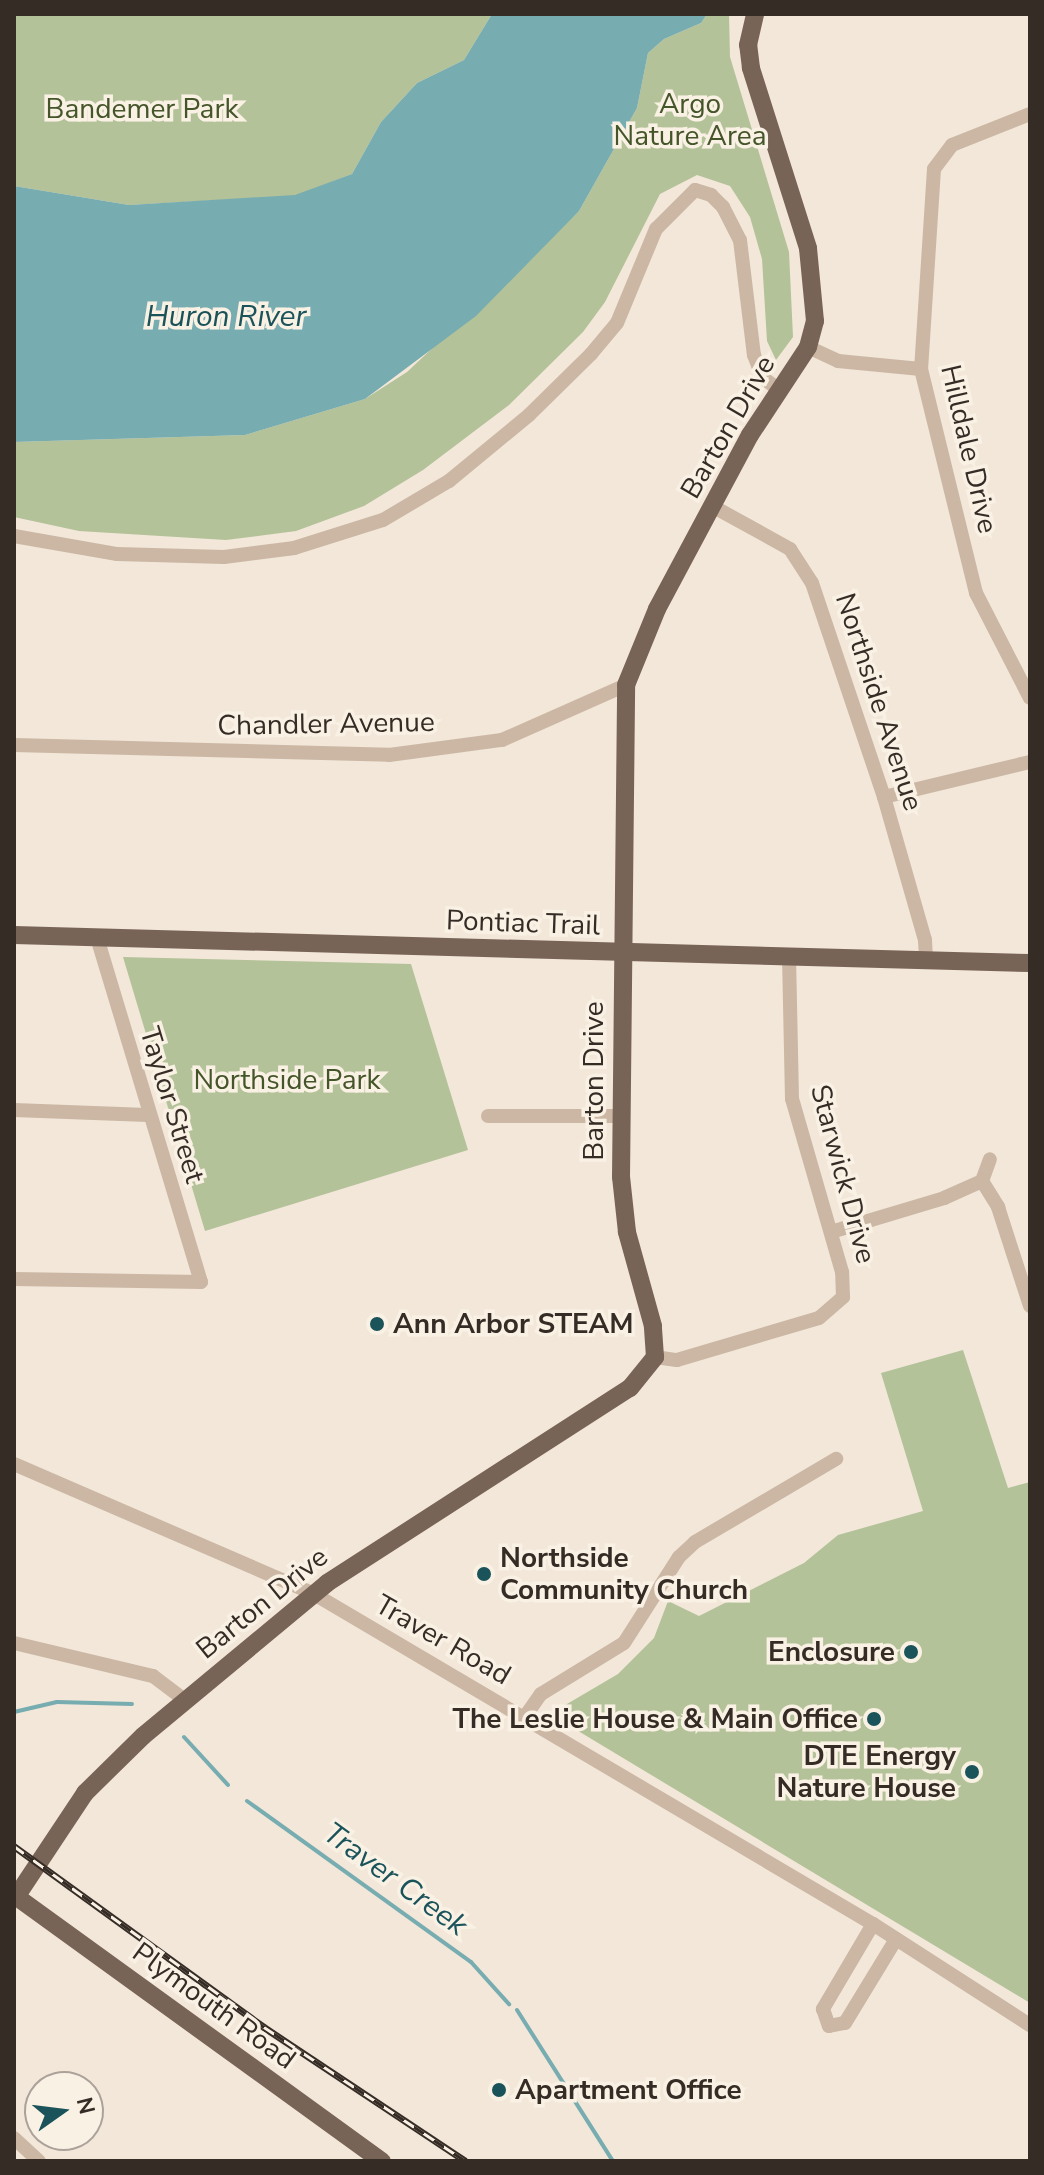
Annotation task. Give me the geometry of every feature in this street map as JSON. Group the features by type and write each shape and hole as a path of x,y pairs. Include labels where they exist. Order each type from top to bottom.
{"main road":[{"name":"Barton Drive","path":"15,1896 85,1793 186,1701 314,1594 630,1388 655,1357 653,1326 623,1206 620,1116 626,685 657,609 778,389 808,347 815,321 813,279 800,219 751,68 748,45 755,14"},
{"name":"Pontiac Trail","path":"14,935 98,941 1030,963"},
{"name":"Plymouth Road","path":"15,1896 382,2161"}],"street":[{"name":"Hilldale Drive","path":"1030,114 952,145 934,169 921,369 976,593 1030,698"},
{"path":"14,536 117,554 224,557 294,548 383,520 449,481 529,415 591,354 617,323 656,229 695,190 711,195 723,207 740,240 754,355 763,378 778,389"},
{"path":"808,347 838,361 921,369"},
{"name":"Northside Avenue","path":"714,507 774,538 801,562 829,628 884,797 925,940 926,962"},
{"name":"Chandler Avenue","path":"14,745 404,753 502,740 626,685"},
{"path":"884,797 1030,762"},
{"name":"Taylor Street","path":"14,1279 201,1282 147,1115 98,941"},
{"name":"Starwick Drive","path":"655,1357 677,1360 831,1312 844,1288 792,1099 789,957"},
{"path":"14,1110 147,1115"},
{"path":"488,1116 620,1116"},
{"path":"982,1181 990,1159"},
{"path":"831,1232 982,1181"},
{"path":"982,1181 998,1207 1030,1306"},
{"path":"524,1718 541,1694 624,1643 679,1557 695,1542 836,1459"},
{"name":"Traver Road","path":"14,1464 314,1594 873,1924 1030,2025"},
{"path":"14,1643 153,1676 186,1701"},
{"path":"873,1924 823,2009 829,2026 845,2023 896,1939"},
{"path":"14,2138 39,2161"}],"green space":[{"name":"Bandemer Park","path":"14,14 492,14 464,60 417,83 381,122 352,174 295,196 129,205 14,186"},
{"name":"Argo Nature Area","path":"707,14 729,14 730,57 789,252 793,337 776,360 767,341 762,259 750,217 730,186 697,175 660,194 605,302 583,332 509,405 423,470 364,506 296,531 226,540 79,531 14,517 14,442 245,435 365,399 407,372 579,211 637,108 648,53 664,39 701,23"},
{"name":"Northside Park","path":"123,957 411,964 468,1150 205,1231"},
{"path":"963,1350 1008,1488 1030,1482 1030,2003 550,1714 618,1674 654,1638 668,1601 699,1616 804,1563 838,1535 923,1511 881,1373"}],"water":[{"name":"Huron River","path":"492,14 707,14 701,23 664,39 648,53 637,108 579,211 476,316 365,399 245,435 14,442 14,186 129,205 295,195 352,174 381,122 417,83 464,60"}],"waterway":[{"name":"Traver Creek","path":"14,1712 57,1702 132,1704"},
{"name":"Traver Creek","path":"184,1737 228,1785"},
{"name":"Traver Creek","path":"247,1801 471,1962 509,2004"},
{"name":"Traver Creek","path":"517,2010 613,2161"}],"railway":[{"path":"14,1846 264,2027 466,2161"}],"place":[{"name":"Ann Arbor STEAM","path":"377,1324"},
{"name":"Northside Community Church","path":"484,1574"},
{"name":"Enclosure","path":"911,1652"},
{"name":"The Leslie House & Main Office","path":"874,1719"},
{"name":"DTE Energy Nature House","path":"972,1772"},
{"name":"Apartment Office","path":"499,2090"}]}
